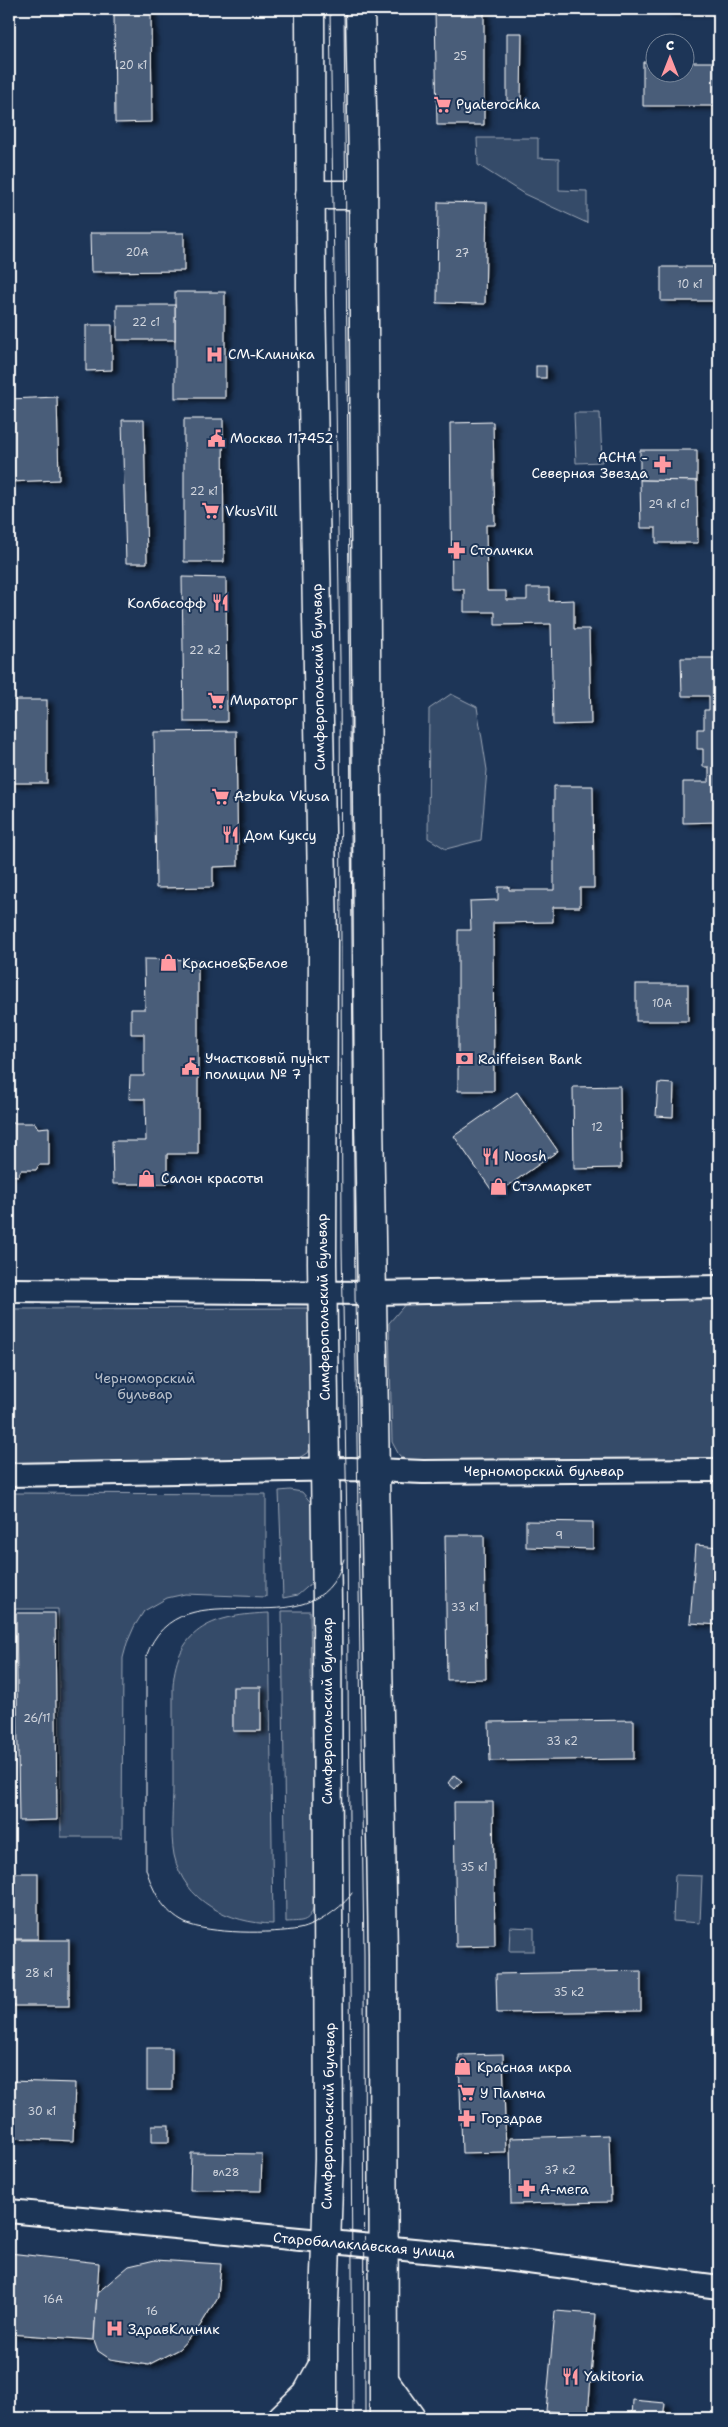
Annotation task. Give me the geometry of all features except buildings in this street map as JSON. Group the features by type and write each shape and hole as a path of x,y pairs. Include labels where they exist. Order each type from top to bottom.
{"main road":[{"name":"Симферопольский бульвар","path":"310,9 310,195 323,938 323,1292 329,2159 323,2418"},
{"path":"360,9 363,195 368,1109 376,1470 383,1955 384,2418"},
{"path":"310,195 363,195"},
{"path":"282,2418 307,2394 324,2364"},
{"path":"384,2380 411,2418"}],"street":[{"path":"9,1290 372,1292 719,1287"},
{"name":"Черноморский бульвар","path":"9,1475 325,1470 423,1472 719,1470"},
{"name":"Старобалаклавская улица","path":"9,2212 497,2258 719,2286"}],"green space":[{"path":"477,138 538,138 538,158 559,159 559,190 587,191 587,223 524,194 478,165"},
{"path":"574,413 600,413 602,462 576,463"},
{"path":"451,694 477,707 487,770 481,840 446,849 428,838 429,709"},
{"path":"719,1299 719,1464 414,1467 399,1455 392,1442 389,1323 407,1302"},
{"name":"Черноморский бульвар","path":"314,1308 314,1434 307,1453 294,1461 9,1464 9,1309"},
{"path":"279,1491 302,1492 313,1505 314,1581 298,1595 283,1598"},
{"path":"9,1493 266,1494 266,1597 185,1594 167,1598 144,1611 127,1643 123,1658 122,1837 61,1837 58,1609 9,1609"},
{"path":"282,1611 310,1611 315,1903 311,1914 305,1920 286,1922"},
{"path":"269,1613 273,1924 257,1923 225,1914 211,1907 198,1897 179,1871 174,1855 172,1838 173,1686 176,1666 182,1650 191,1637 203,1628 216,1621 250,1614","holes":["233,1688 261,1731 233,1731"]},
{"path":"675,1875 702,1876 700,1923 673,1921"},
{"path":"510,1927 534,1928 534,1951 509,1951"}],"tram line":[{"path":"330,9 340,661 342,1248 347,1527 353,2418"},
{"path":"344,9 355,1293 364,1954 365,2418"},
{"path":"344,1559 329,1588 306,1603 278,1608 216,1609 187,1614 163,1629 146,1657 146,1869 160,1900 177,1918 196,1927 224,1931 273,1932 306,1927 343,1904 352,1893"}],"place":[{"name":"Pyaterochka","path":"442,104"},
{"name":"СМ-Клиника","path":"214,354"},
{"name":"Москва 117452","path":"216,438"},
{"name":"АСНА - Северная Звезда","path":"662,465"},
{"name":"VkusVill","path":"211,511"},
{"name":"Столички","path":"456,550"},
{"name":"Колбасофф","path":"220,603"},
{"name":"Мираторг","path":"216,700"},
{"name":"Azbuka Vkusa","path":"220,796"},
{"name":"Дом Куксу","path":"230,835"},
{"name":"Красное&Белое","path":"168,963"},
{"name":"Raiffeisen Bank","path":"464,1059"},
{"name":"Участковый пункт полиции № 7","path":"191,1066"},
{"name":"Noosh","path":"490,1156"},
{"name":"Салон красоты","path":"147,1178"},
{"name":"Стэлмаркет","path":"498,1186"},
{"name":"Красная икра","path":"463,2067"},
{"name":"У Палыча","path":"466,2093"},
{"name":"Горздрав","path":"467,2118"},
{"name":"А-мега","path":"526,2189"},
{"name":"ЗдравКлиник","path":"114,2329"},
{"name":"Yakitoria","path":"570,2376"}]}
